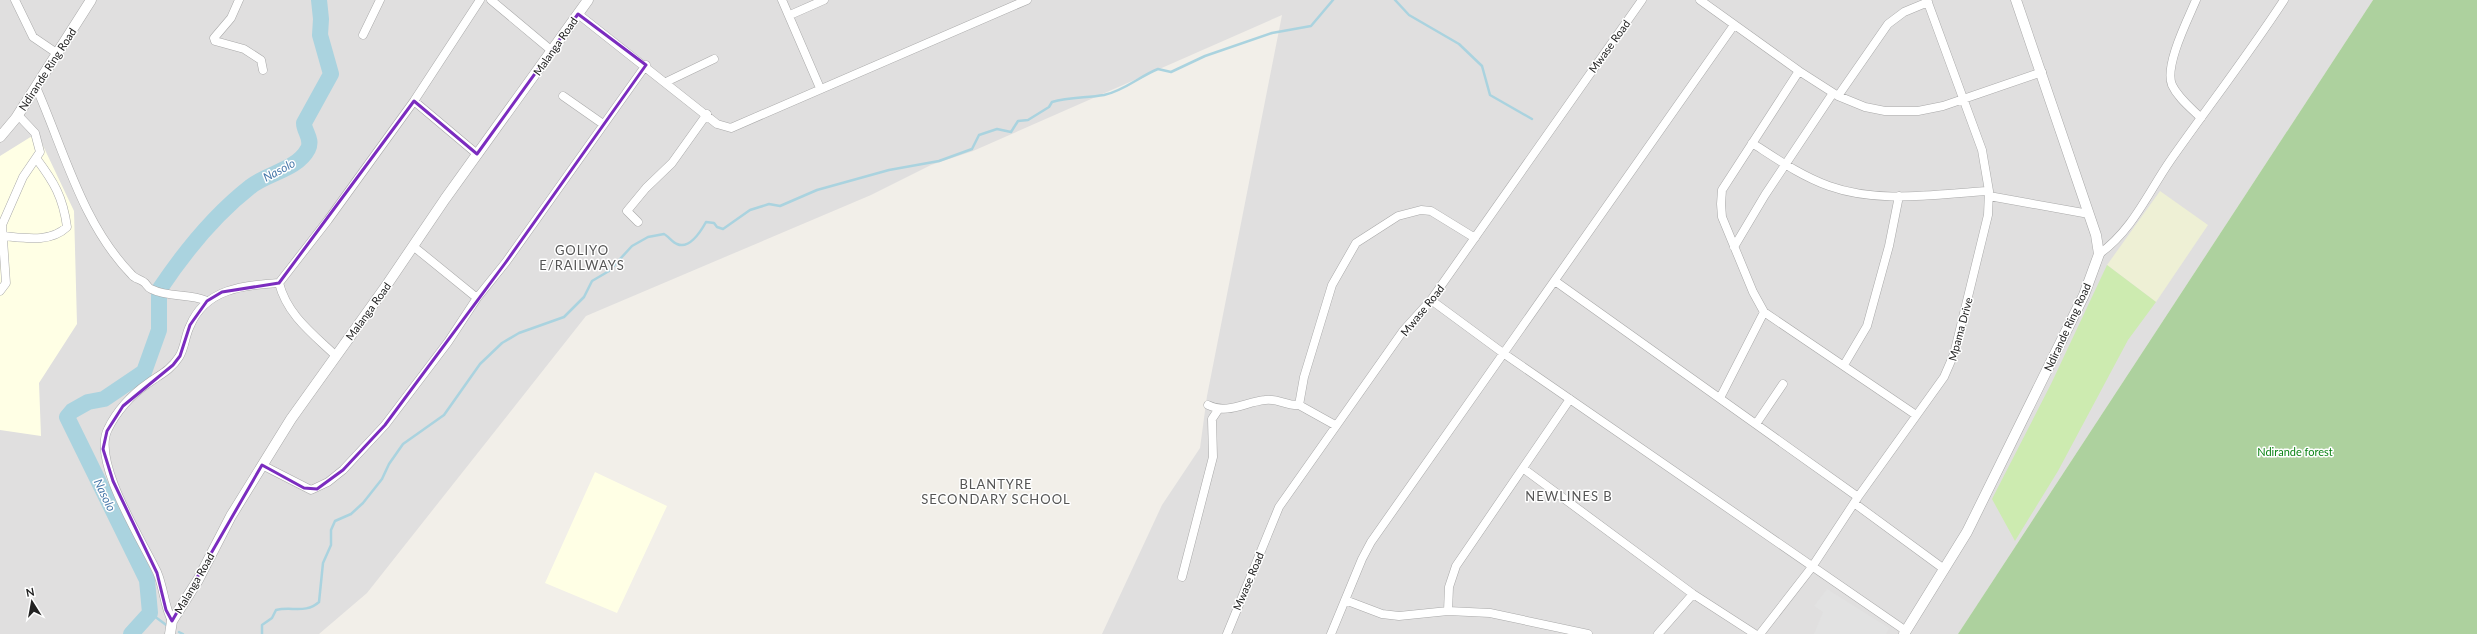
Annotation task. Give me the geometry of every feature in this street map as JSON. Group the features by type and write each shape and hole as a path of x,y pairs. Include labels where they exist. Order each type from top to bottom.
{"street":[{"path":"15,0 33,37 58,54"},
{"name":"Ndirande Ring Road","path":"0,137 18,115 91,0"},
{"path":"239,0 231,18 214,38 215,41 244,49 261,60 263,70"},
{"path":"363,35 380,0"},
{"path":"172,621 166,610 157,573 141,546 112,481 104,449 107,431 123,406 147,384 168,371 180,356 190,325 207,301 222,292 279,283 414,101 480,0"},
{"path":"491,0 552,51"},
{"name":"Malanga Road","path":"170,634 172,621 198,580 231,516 291,419 477,154 588,0"},
{"path":"782,0 790,15 820,88"},
{"path":"790,15 824,0"},
{"path":"578,14 646,65 707,114 717,124 731,128 820,88 1027,0"},
{"name":"Mwase Road","path":"1227,634 1280,507 1335,425 1403,331 1431,300 1642,0"},
{"path":"1700,0 1799,71 1835,94 1865,107 1900,112 1924,110 2042,72"},
{"path":"2016,0 2042,72 2056,120 2089,214 2099,254 2121,235 2201,118 2253,48 2284,0"},
{"path":"2196,0 2170,70 2172,84 2176,92 2201,118"},
{"path":"1734,247 1786,164 1835,94 1891,21 1904,12 1927,1"},
{"name":"Mpama Drive","path":"1760,634 1812,567 1856,500 1944,376 1954,354 1988,216 1989,193 1982,150 1927,1"},
{"path":"1331,634 1371,542 1734,25"},
{"path":"666,82 714,60"},
{"path":"262,465 304,488 317,489 328,482 354,459 385,425 448,342 477,298 506,262 646,65"},
{"path":"1799,71 1752,143 1721,195 1722,217 1753,292 1764,312 1916,415"},
{"path":"36,87 90,217 108,247 133,276 145,283 149,289 170,295 194,295 207,301"},
{"path":"563,96 603,124"},
{"path":"414,101 477,154"},
{"path":"638,222 627,211 646,188 672,163 707,114"},
{"path":"0,291 6,283 2,225 22,177 40,152 35,133 18,115"},
{"path":"1752,143 1786,164 1830,186 1862,194 1899,196 1989,193 2089,214"},
{"path":"3,236 40,238 60,234 67,227 64,204 54,184 36,158"},
{"path":"1844,365 1867,326 1888,252 1899,196"},
{"path":"1299,405 1306,370 1332,285 1356,244 1398,216 1421,210 1431,210 1475,238"},
{"path":"413,246 477,298"},
{"name":"Ndirande Ring Road","path":"1905,633 1967,532 2084,295 2099,254"},
{"path":"1555,281 1756,424 1944,569"},
{"path":"279,283 282,297 300,322 336,356"},
{"path":"1431,300 1503,353 1905,633"},
{"path":"1720,398 1764,312"},
{"path":"1756,424 1783,384"},
{"path":"1448,611 1449,587 1456,566 1524,469 1570,399"},
{"path":"1208,405 1218,410 1240,407 1265,400 1290,406 1299,405 1335,425"},
{"path":"1182,577 1213,456 1212,420 1218,410"},
{"path":"1524,469 1693,594 1755,634"},
{"path":"1658,634 1693,594"},
{"path":"1345,600 1382,614 1399,616 1448,611 1490,613 1588,634"}],"highlighted area":[{"path":"578,14 646,65 506,262 385,425 343,470 317,489 304,488 262,465 172,621 166,610 157,573 113,481 103,449 107,431 123,406 173,365 180,356 190,325 207,301 222,292 279,283 414,101 477,154"}],"shaded area":[{"path":"0,0 2373,0 1958,634 1102,634 1162,505 1200,448 1207,396 1282,15 973,151 931,165 871,195 586,316 367,593 319,634 0,634"},
{"path":"37,133 74,211 77,324 39,383 41,436 0,430 0,156"},
{"path":"2160,191 2208,225 2156,302 2107,265"},
{"path":"595,472 667,506 617,613 545,583"},
{"path":"1827,589 1889,628 1886,634 1814,634 1823,612 1814,606"}],"green space":[{"name":"Ndirande forest","path":"2373,0 2477,0 2477,634 1958,634"},
{"path":"2107,265 2156,302 2128,340 2058,471 2015,541 1992,499 2051,384"}],"waterway":[{"name":"Nasolo","path":"159,290 189,248 224,210 257,182 297,162 308,149 309,139 304,123 331,74 320,35 321,19 319,0"},
{"path":"262,634 262,625 272,618 276,610 304,609 314,606 319,602 323,563 331,545 331,530 335,521 351,514 363,503 382,479 389,464 403,444 444,415 480,364 502,343 519,333 564,317 584,297 592,281 609,271 632,246 648,237 664,234 675,243 682,245 686,244 694,239 706,222 714,223 717,227 723,229 750,210 769,204 780,206 817,190 889,170 939,161 972,149 979,135 997,129 1011,132 1018,121 1028,120 1049,107 1052,102 1111,93 1158,69 1171,72 1205,56 1272,33 1311,26 1333,0"},
{"path":"1395,0 1409,15 1459,44 1482,66 1490,95 1532,119"},
{"name":"Nasolo","path":"131,634 150,613 147,580 67,417 72,411 88,402 104,399 144,372 159,330 159,293"},
{"path":"150,613 169,627"},
{"path":"179,632 183,634"}],"district":[{"name":"GOLIYO E/RAILWAYS","path":"582,258"},
{"name":"BLANTYRE SECONDARY SCHOOL","path":"996,492"},
{"name":"NEWLINES B","path":"1569,496"}]}
